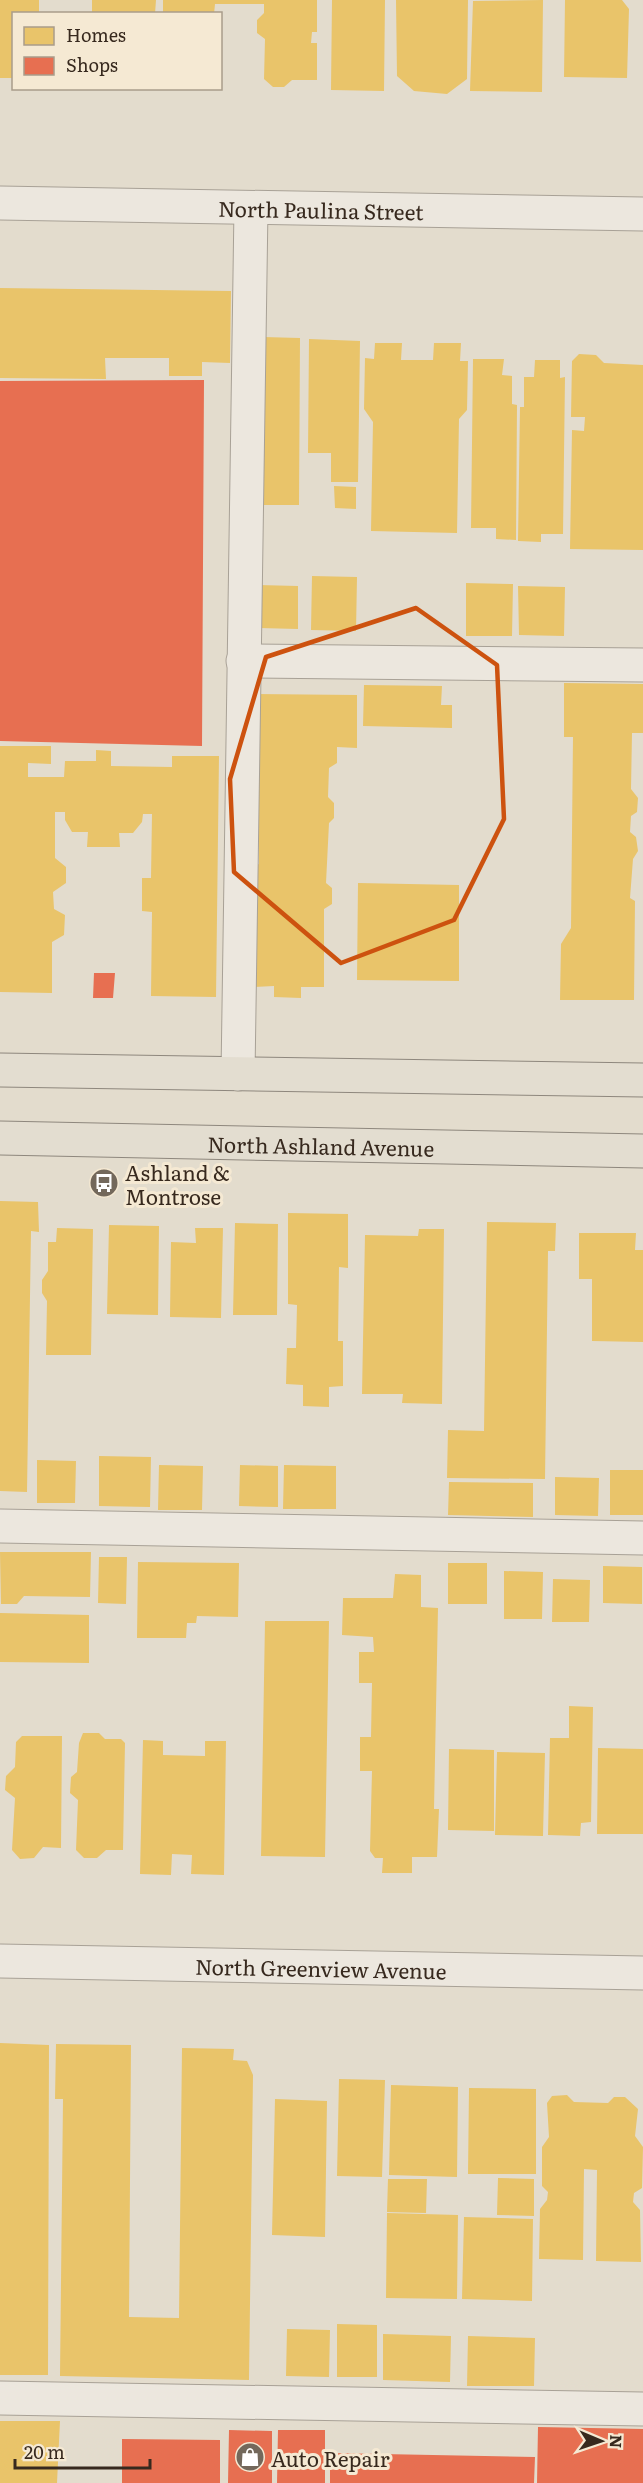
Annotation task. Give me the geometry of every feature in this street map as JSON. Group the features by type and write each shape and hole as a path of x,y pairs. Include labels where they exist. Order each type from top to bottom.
{"main road":[{"path":"0,1070 643,1080"},
{"name":"North Ashland Avenue","path":"0,1138 643,1151"}],"street":[{"name":"North Paulina Street","path":"0,203 643,214"},
{"path":"238,1074 251,207"},
{"path":"243,661 643,665"},
{"path":"0,1526 643,1538"},
{"name":"North Greenview Avenue","path":"0,1961 643,1973"},
{"path":"0,2398 643,2409"}],"highlighted area":[{"path":"416,608 497,665 504,819 454,920 341,963 234,872 230,779 266,657"}],"building: Homes":[{"path":"0,0 39,0 39,12 12,12 12,78 0,78"},
{"path":"92,0 156,0 155,12 92,12"},
{"path":"163,0 317,0 317,32 312,32 311,43 317,43 317,80 292,80 284,87 273,87 264,79 265,39 257,33 257,20 264,13 264,4 215,4 214,12 163,12"},
{"path":"332,0 385,0 384,91 331,90"},
{"path":"396,0 468,0 467,79 447,94 414,91 397,76"},
{"path":"543,0 542,92 470,91 473,1"},
{"path":"565,0 622,0 629,9 627,78 564,77"},
{"path":"0,288 231,291 230,363 202,362 202,376 169,376 169,358 105,358 106,379 0,378"},
{"path":"263,337 300,338 299,505 261,505"},
{"path":"309,339 360,341 358,482 331,482 331,453 308,453"},
{"path":"375,343 402,343 401,360 433,360 434,343 461,343 460,361 468,361 467,410 459,419 457,533 371,531 373,422 364,409 365,358 374,359"},
{"path":"579,354 596,355 604,363 643,365 643,550 570,549 572,430 584,431 585,417 571,417 572,361"},
{"path":"473,359 504,359 502,375 512,376 512,404 517,405 516,540 496,539 496,528 471,528"},
{"path":"535,360 560,360 560,378 565,377 563,534 541,534 541,542 518,541 520,407 524,407 524,377 534,377"},
{"path":"334,486 356,487 356,509 335,508"},
{"path":"312,576 357,577 356,631 311,630"},
{"path":"466,583 513,584 512,636 466,636"},
{"path":"258,585 298,586 298,629 259,628"},
{"path":"518,586 565,587 564,636 519,635"},
{"path":"564,683 643,684 643,733 632,733 631,789 638,798 637,812 631,816 630,832 636,837 638,851 633,859 630,898 635,901 634,1000 560,1000 561,944 571,928 573,737 564,737"},
{"path":"364,685 442,686 441,705 452,705 452,728 363,726"},
{"path":"255,694 357,695 357,748 337,747 337,763 329,768 328,797 334,803 334,818 329,823 326,883 332,888 332,904 324,909 324,987 301,987 301,998 274,997 274,986 254,987 255,866 259,864 259,829 253,829"},
{"path":"0,746 51,746 51,764 28,763 28,777 64,777 65,761 96,761 96,750 111,751 111,766 172,767 172,756 219,756 216,997 151,996 152,912 142,911 142,878 151,878 152,814 143,814 142,822 133,833 119,833 120,847 87,847 88,832 72,832 65,820 65,812 55,812 55,858 66,867 66,883 53,892 54,909 65,915 64,935 52,942 52,993 0,992"},
{"path":"358,883 459,885 459,981 357,980"},
{"path":"0,1201 38,1202 39,1232 31,1231 27,1492 0,1491"},
{"path":"288,1213 348,1214 348,1268 339,1267 338,1341 343,1341 343,1386 329,1387 329,1407 303,1406 303,1385 286,1384 287,1348 296,1348 297,1305 288,1304"},
{"path":"487,1222 556,1223 555,1251 548,1251 545,1479 447,1478 448,1430 484,1431"},
{"path":"235,1223 278,1224 277,1315 233,1315"},
{"path":"109,1225 159,1226 158,1315 107,1314"},
{"path":"57,1228 93,1229 91,1355 46,1355 47,1301 42,1293 42,1280 48,1271 48,1242 56,1242"},
{"path":"195,1228 223,1228 221,1318 170,1317 171,1242 196,1243"},
{"path":"419,1229 444,1229 442,1404 402,1403 403,1394 362,1394 365,1235 418,1236"},
{"path":"579,1233 636,1233 635,1250 643,1250 643,1342 592,1341 592,1279 579,1279"},
{"path":"99,1456 151,1457 150,1507 99,1506"},
{"path":"37,1460 76,1461 75,1503 37,1503"},
{"path":"159,1465 203,1466 202,1510 158,1510"},
{"path":"240,1465 278,1466 278,1507 239,1506"},
{"path":"284,1465 336,1466 336,1509 283,1509"},
{"path":"610,1470 643,1470 643,1515 610,1515"},
{"path":"555,1477 599,1478 598,1516 555,1515"},
{"path":"449,1482 533,1483 533,1517 448,1515"},
{"path":"0,1552 91,1552 90,1597 24,1596 17,1604 1,1604"},
{"path":"99,1557 127,1557 126,1604 98,1603"},
{"path":"138,1562 239,1563 238,1617 197,1616 196,1623 187,1623 186,1638 137,1638"},
{"path":"448,1563 487,1563 487,1604 448,1604"},
{"path":"603,1566 642,1567 642,1604 603,1603"},
{"path":"504,1571 543,1572 542,1619 504,1619"},
{"path":"395,1574 421,1575 421,1607 438,1608 434,1809 439,1809 437,1857 412,1857 412,1873 382,1873 383,1858 375,1858 370,1851 372,1771 360,1771 360,1737 371,1737 372,1683 359,1683 359,1652 374,1652 373,1637 342,1635 343,1598 393,1598"},
{"path":"553,1579 590,1580 589,1622 552,1622"},
{"path":"0,1613 89,1615 89,1663 0,1662"},
{"path":"265,1621 329,1621 325,1857 261,1856"},
{"path":"569,1706 593,1707 591,1822 581,1823 580,1836 548,1835 550,1738 569,1738"},
{"path":"83,1733 99,1733 105,1739 121,1739 125,1743 123,1850 106,1850 97,1858 84,1858 76,1850 78,1800 70,1793 71,1777 77,1772 79,1743"},
{"path":"22,1736 62,1736 61,1848 43,1847 34,1858 20,1859 12,1850 15,1798 5,1790 6,1776 15,1767 16,1742"},
{"path":"143,1740 163,1741 163,1755 205,1756 205,1741 226,1741 224,1875 191,1874 192,1855 172,1854 171,1875 140,1874"},
{"path":"598,1748 643,1749 643,1834 597,1834"},
{"path":"449,1749 494,1750 494,1831 448,1830"},
{"path":"497,1752 545,1753 543,1836 495,1835"},
{"path":"0,2043 49,2045 48,2375 0,2375"},
{"path":"56,2044 131,2045 129,2317 179,2318 182,2048 234,2049 233,2060 247,2061 253,2075 249,2380 60,2376 63,2099 55,2099"},
{"path":"339,2079 385,2080 382,2177 337,2176"},
{"path":"391,2085 458,2087 457,2177 389,2175"},
{"path":"469,2088 536,2089 536,2174 468,2174"},
{"path":"567,2095 574,2102 608,2103 614,2097 625,2097 638,2109 635,2136 643,2147 642,2188 634,2193 633,2202 640,2210 641,2262 596,2261 597,2170 584,2169 583,2260 539,2259 540,2209 547,2200 548,2192 542,2186 542,2147 549,2137 547,2103 552,2096"},
{"path":"275,2099 327,2101 325,2237 272,2235"},
{"path":"498,2178 534,2179 534,2216 497,2215"},
{"path":"388,2179 427,2179 426,2213 387,2212"},
{"path":"387,2213 458,2215 457,2299 386,2298"},
{"path":"464,2217 533,2219 532,2301 462,2299"},
{"path":"337,2324 377,2325 377,2377 337,2377"},
{"path":"287,2329 330,2330 329,2377 286,2376"},
{"path":"383,2334 451,2336 450,2382 383,2380"},
{"path":"468,2336 535,2338 534,2386 467,2386"},
{"path":"0,2421 60,2421 57,2483 0,2483"}],"building: Shops":[{"path":"204,380 202,746 0,741 0,381"},
{"path":"94,973 115,973 113,998 93,998"},
{"path":"538,2427 643,2429 643,2483 537,2483"},
{"name":"Auto Repair","path":"229,2430 272,2431 272,2483 228,2483"},
{"path":"278,2430 325,2430 325,2483 277,2483"},
{"path":"122,2439 220,2440 220,2483 122,2483"},
{"path":"330,2453 535,2457 534,2483 330,2483"}],"place":[{"name":"Ashland & Montrose","path":"104,1183"},
{"name":"Auto Repair","path":"250,2457"}]}
